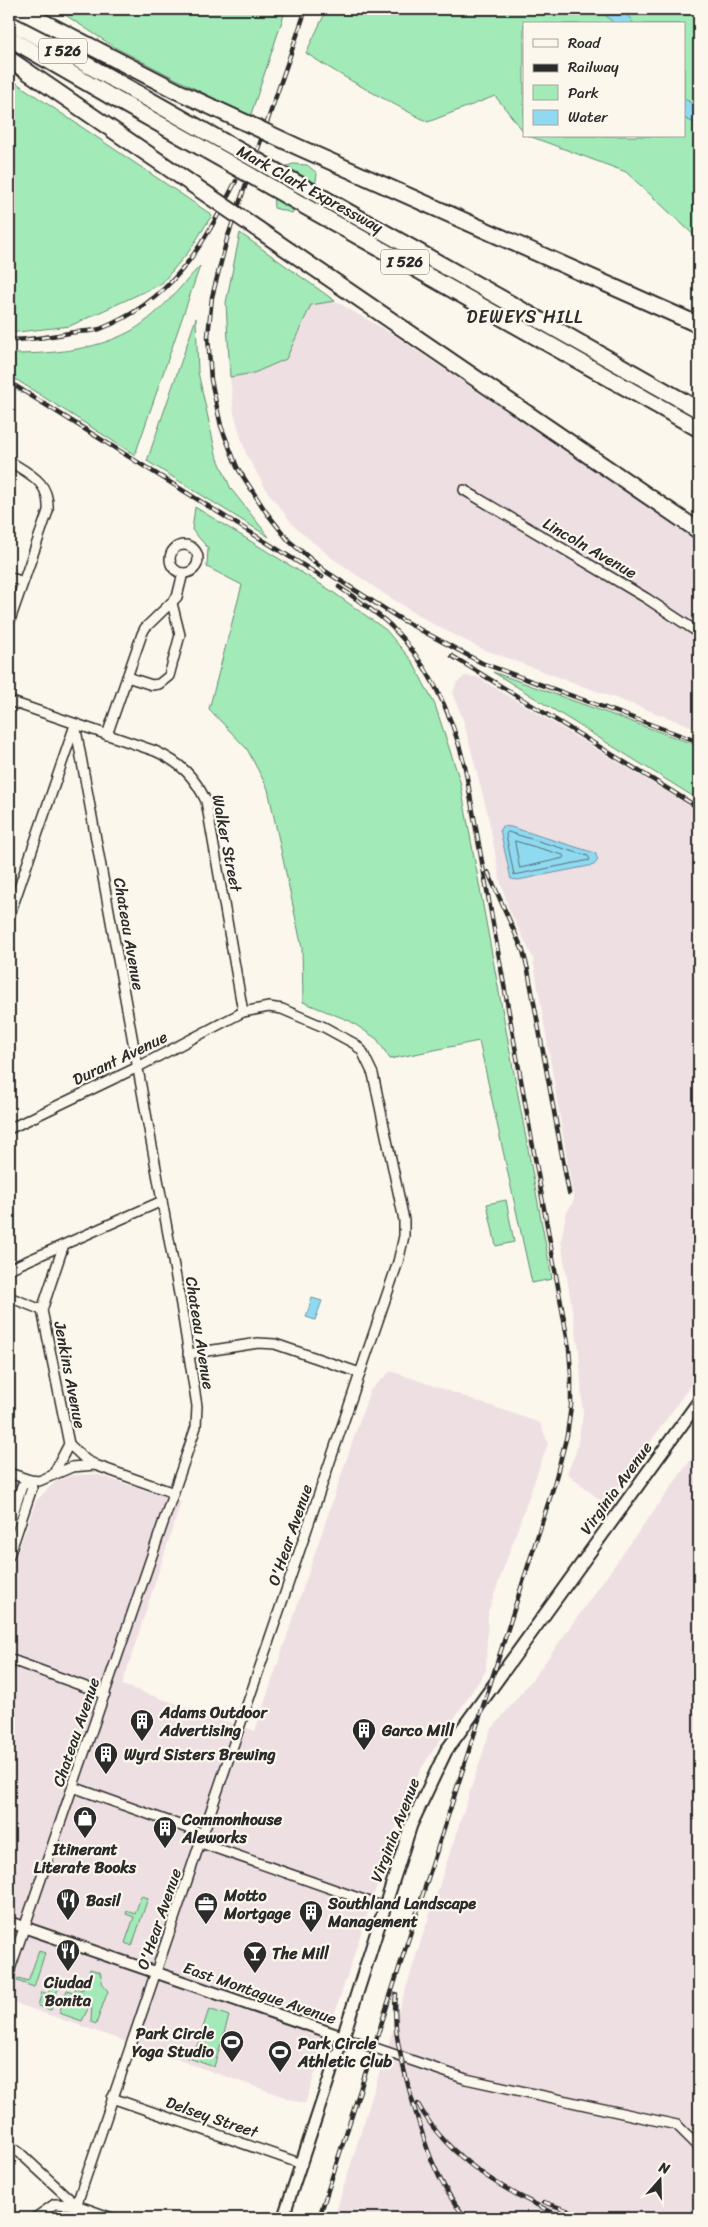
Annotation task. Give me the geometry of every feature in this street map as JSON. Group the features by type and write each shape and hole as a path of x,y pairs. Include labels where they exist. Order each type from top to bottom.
{"highway":[{"path":"18,9 177,91 254,127 699,325"},
{"name":"Mark Clark Expressway","path":"9,20 699,410"},
{"name":"Mark Clark Expressway","path":"9,38 699,429"},
{"path":"9,59 699,532"}],"main road":[{"name":"Virginia Avenue","path":"343,2037 411,1825 446,1751 699,1401"}],"street":[{"path":"9,461 42,484 49,496 48,511 9,623"},
{"name":"Lincoln Avenue","path":"464,490 646,598 699,633"},
{"path":"107,735 145,628 172,603 180,590 183,573"},
{"path":"9,577 23,582"},
{"path":"127,677 152,685 166,680 169,676 180,635 172,603"},
{"name":"Walker Street","path":"9,701 155,751 178,762 189,772 198,784 206,801 243,1012"},
{"path":"9,917 75,724"},
{"name":"Chateau Avenue","path":"9,1972 196,1428 197,1406 162,1201 75,724"},
{"name":"Durant Avenue","path":"9,1129 138,1067 243,1012 268,1007 282,1009 324,1027 362,1051 373,1074 404,1220 404,1236 398,1262 360,1373"},
{"path":"9,1269 63,1247 162,1201"},
{"name":"Jenkins Avenue","path":"54,1473 69,1444 42,1310 63,1247"},
{"name":"Jenkins Avenue","path":"9,1297 42,1310"},
{"path":"188,1354 258,1343 275,1344 360,1373"},
{"name":"O'Hear Avenue","path":"72,2218 360,1373"},
{"path":"69,1444 86,1460 95,1465 174,1493"},
{"path":"9,1473 39,1481 54,1473 72,1467 95,1465"},
{"path":"9,1525 22,1486 30,1480"},
{"path":"9,1556 32,1488 30,1480"},
{"path":"9,1659 105,1694"},
{"path":"73,1788 204,1834"},
{"path":"201,1843 384,1907"},
{"name":"East Montague Avenue","path":"9,1922 466,2079 677,2125 699,2147"},
{"name":"Virginia Avenue","path":"283,2218 343,2037"},
{"name":"Delsey Street","path":"112,2098 302,2164"},
{"path":"9,2145 76,2205"},
{"path":"35,2218 55,2204 76,2205 112,2218"}],"shaded area":[{"path":"335,301 394,335 699,542 699,729 480,648 431,623 380,591 332,558 295,527 267,491 246,454 234,413 230,377 254,373 286,359 311,305"},
{"path":"465,676 477,677 697,810 692,825 699,830 699,1373 606,1505 567,1473 576,1452 583,1415 579,1351 561,1241 566,1214 574,1200 533,958 509,909 500,880 488,815 464,723 453,693 456,683"},
{"path":"391,1371 540,1423 548,1443 488,1612 486,1670 421,1769 400,1815 305,2104 9,2001 9,1576 36,1501 56,1481 72,1475 96,1474 181,1502 122,1685 255,1731 370,1390"},
{"path":"699,1448 699,2218 334,2218 418,1950 490,1731 535,1676"},
{"path":"9,1473 30,1480 22,1486 9,1525"}],"green space":[{"path":"56,9 286,9 250,117 116,48"},
{"path":"327,9 599,9 613,22 523,22 523,131 495,96 428,122 366,89 306,53"},
{"path":"623,9 699,9 699,109 686,99 686,22 633,22"},
{"path":"9,78 212,215 190,250 161,284 70,326 9,333"},
{"path":"686,119 699,125 699,246 697,238 626,172 534,138 686,138"},
{"path":"293,164 307,165 317,173 315,187 310,197 292,213 274,208 273,191 281,168"},
{"path":"240,233 335,301 311,305 286,359 254,373 230,377 226,303"},
{"path":"200,266 135,455 9,375 9,354 70,350 101,343 129,332 158,311"},
{"path":"196,318 198,372 216,454 231,489 269,537 147,461"},
{"path":"195,507 330,590 386,630 412,661 435,705 460,781 552,1279 532,1283 479,1041 390,1059 377,1039 350,1021 303,1002 302,948 268,789 247,749 209,709 242,585 207,567 208,548 192,530"},
{"path":"493,672 699,746 699,800"},
{"path":"506,1200 514,1242 496,1246 487,1204"},
{"path":"141,1896 148,1898 132,1946 125,1943 134,1917 126,1914 127,1911 135,1914"},
{"path":"39,1951 45,1953 34,1987 17,1981 18,1978 28,1981"},
{"path":"90,1969 100,1972 103,1985 108,1991 96,2024 91,2022 92,2000 82,2021 59,2013 67,1990 74,1992 76,1988 83,1990"},
{"path":"54,1978 61,1980 51,2010 38,2006 42,1992 48,1994"},
{"path":"209,2009 229,2016 214,2067 186,2057 188,2053 194,2055"},
{"path":"55,2204 76,2205 71,2218 36,2218"}],"water":[{"path":"599,9 623,9 633,22 613,22"},
{"path":"686,99 699,109 699,125 686,119"},
{"path":"502,826 511,827 595,853 598,860 594,865 518,880 511,879 500,830"},
{"path":"312,1298 322,1301 315,1320 306,1317"}],"railway":[{"path":"306,9 227,239 212,297 208,336 211,380 221,426 237,467 266,512 289,541 325,571 402,620 482,663 699,742"},
{"path":"9,340 39,338 100,329 125,317 147,303 166,287 197,249 211,228 236,181"},
{"path":"9,382 322,577"},
{"path":"319,2218 554,1485 567,1435 571,1406 569,1348 460,747 438,691 405,641 372,610 339,587"},
{"path":"452,656 699,808"},
{"path":"488,872 523,951 528,970 569,1193"},
{"path":"396,1994 395,2020 399,2046 421,2129 438,2175 455,2204 466,2218"},
{"path":"418,2104 431,2124 463,2159 522,2198 565,2218"},
{"path":"544,2202 589,2218"}],"place":[{"name":"Adams Outdoor Advertising","path":"142,1742"},
{"name":"Garco Mill","path":"364,1751"},
{"name":"Wyrd Sisters Brewing","path":"106,1775"},
{"name":"Itinerant Literate Books","path":"85,1839"},
{"name":"Commonhouse Aleworks","path":"165,1849"},
{"name":"Basil","path":"68,1921"},
{"name":"Motto Mortgage","path":"206,1925"},
{"name":"Southland Landscape Management","path":"311,1933"},
{"name":"Ciudad Bonita","path":"68,1972"},
{"name":"The Mill","path":"255,1974"},
{"name":"Park Circle Yoga Studio","path":"232,2063"},
{"name":"Park Circle Athletic Club","path":"280,2073"}],"district":[{"name":"DEWEYS HILL","path":"525,317"}]}
